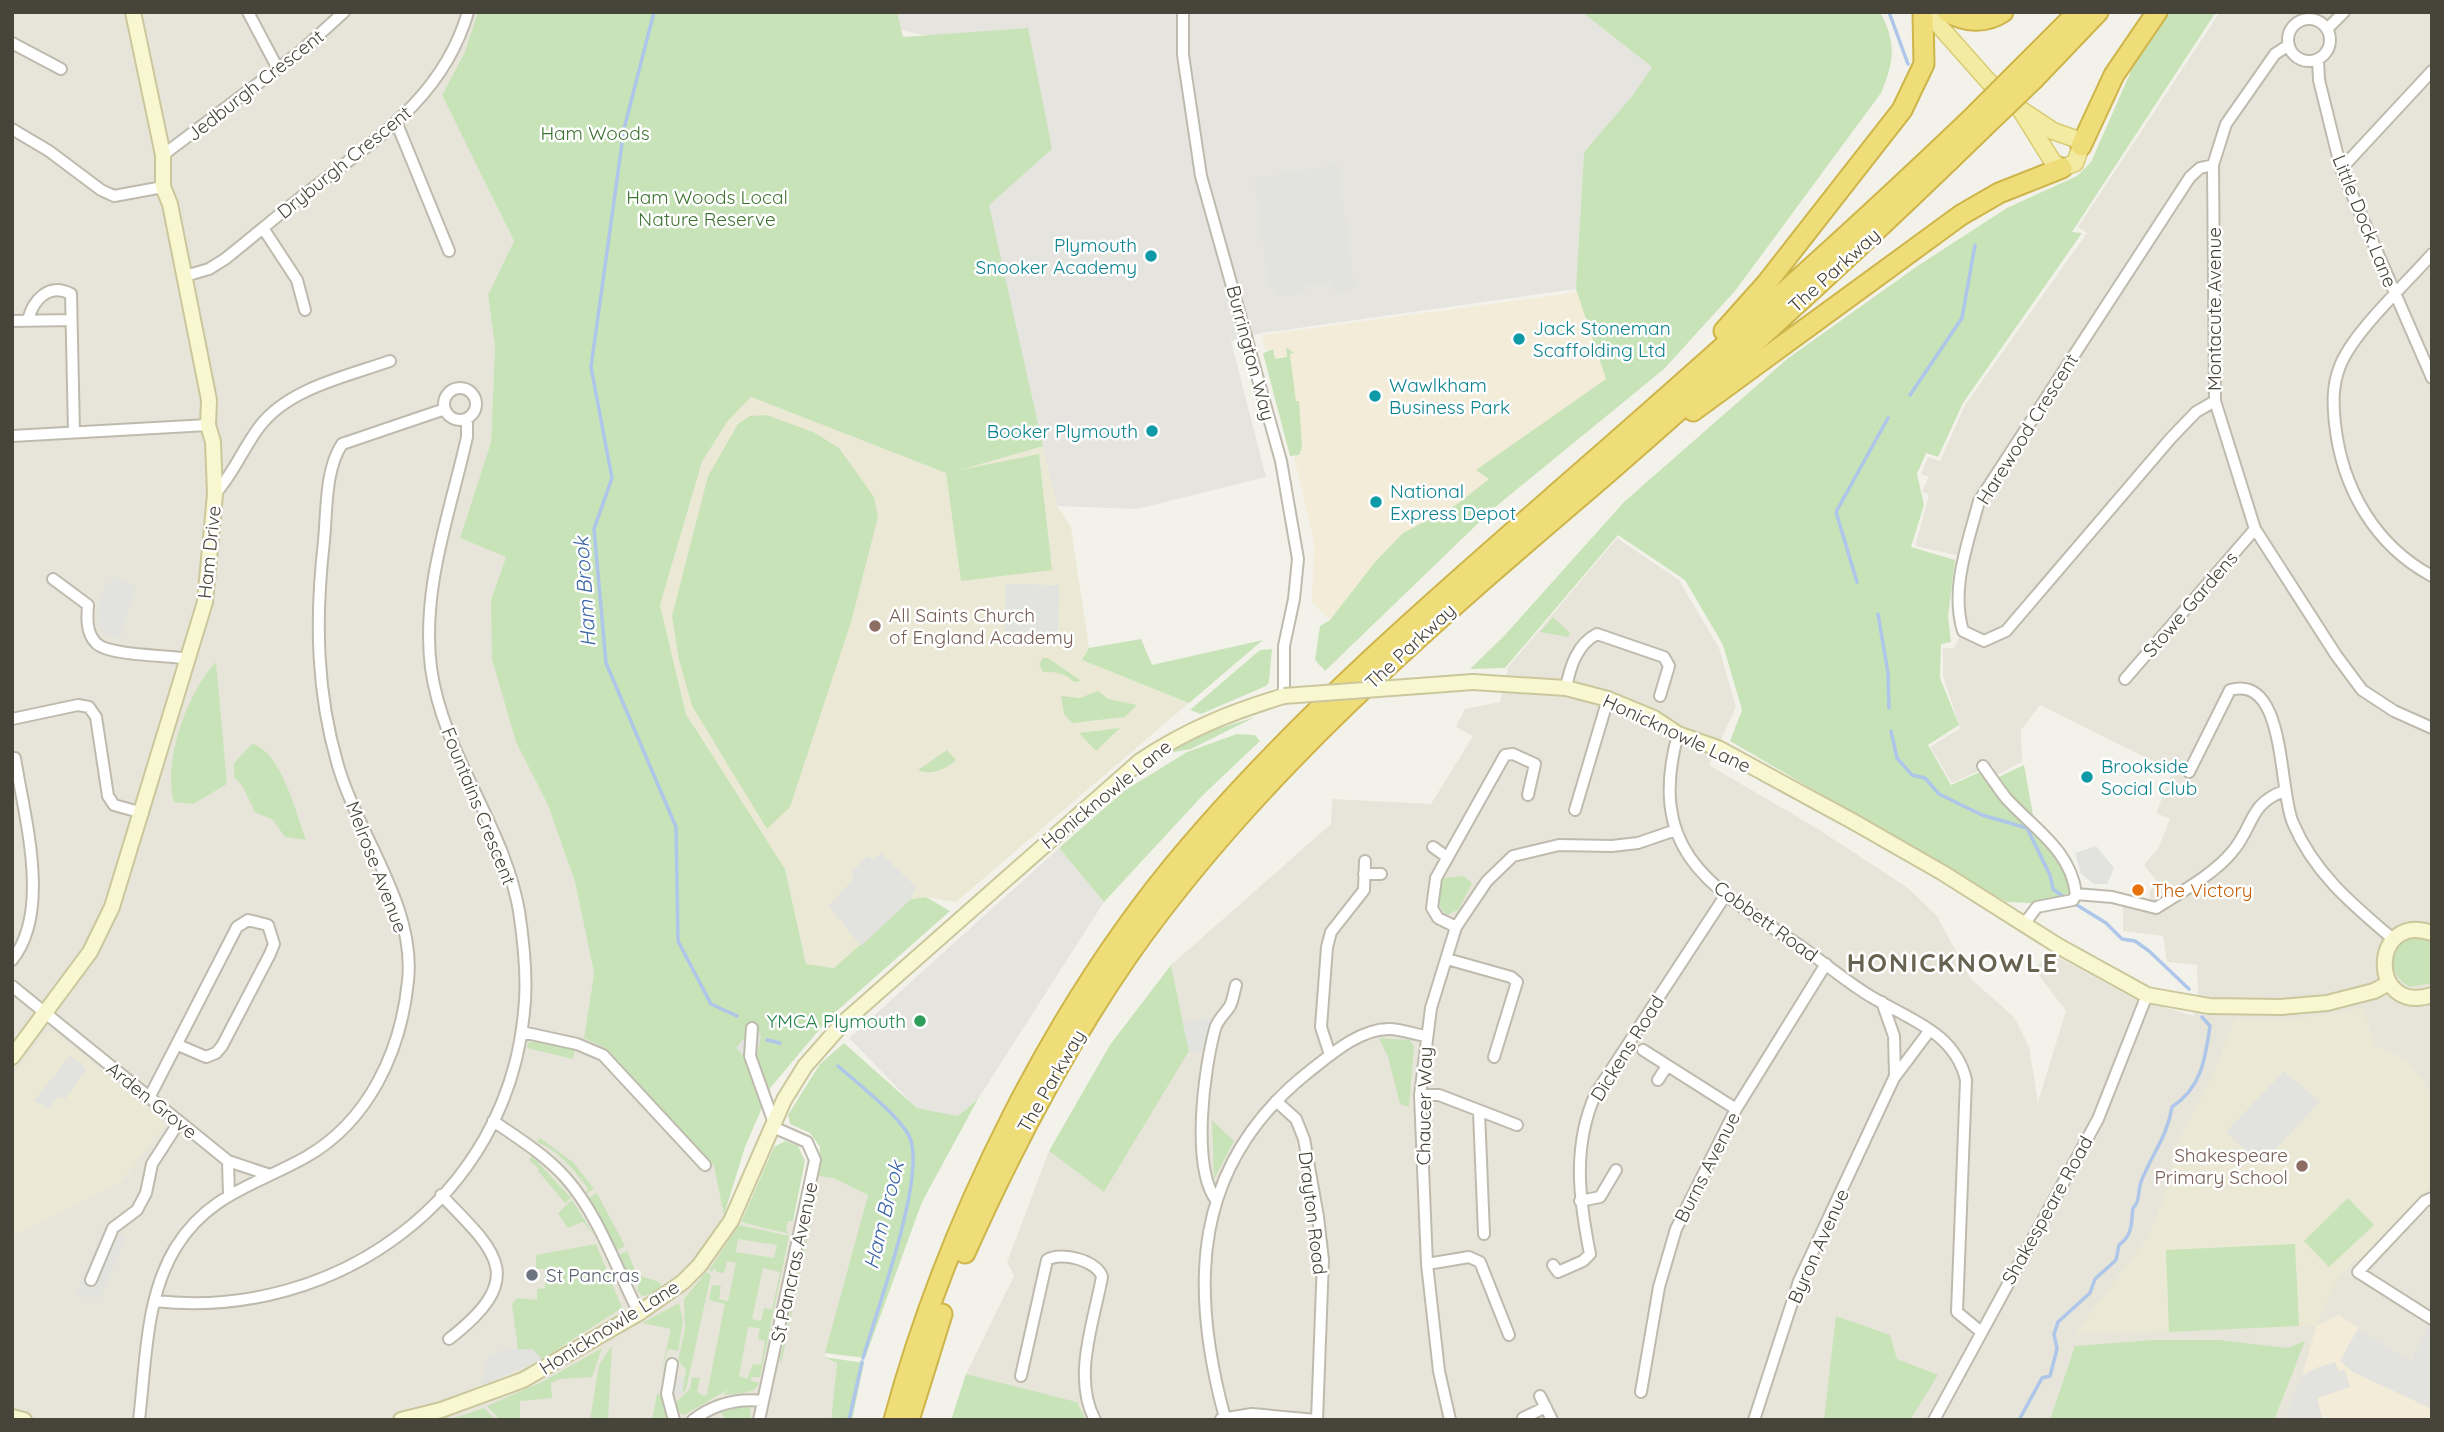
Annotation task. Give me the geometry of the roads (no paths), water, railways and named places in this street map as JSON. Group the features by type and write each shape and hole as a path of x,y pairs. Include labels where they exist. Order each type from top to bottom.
{"highway":[{"path":"1666,398 1766,284 1892,125 1917,84 1924,64 1925,12"},
{"path":"1947,12 1960,19 1976,21 1994,18 2003,12"},
{"name":"The Parkway","path":"2028,74 2077,12"},
{"name":"The Parkway","path":"909,1420 939,1321 990,1196 1026,1124 1075,1036 1128,956 1203,859 1311,741 1489,573 1604,475 1829,275 1979,121 2098,12"},
{"path":"2081,146 2114,75 2157,12"},
{"name":"The Parkway","path":"894,1420 909,1365 963,1224 1012,1121 1062,1025 1138,913 1188,848 1278,750 1374,653 1979,121"},
{"path":"1604,475 1961,215 1999,193 2062,168"}],"main road":[{"path":"1925,12 1989,82 2020,109 2053,131 2076,139 2081,146 2075,163 2062,168 2048,155 2020,109"}],"street":[{"name":"Ham Drive","path":"12,1057 90,952 112,907 143,813 205,601 215,494 213,442 208,425 209,400 185,276 163,187 163,155 133,12"},
{"path":"248,12 277,67"},
{"name":"Jedburgh Crescent","path":"163,155 312,42 344,12"},
{"name":"Dryburgh Crescent","path":"185,276 209,269 397,124 433,83 452,52 468,12"},
{"name":"Burrington Way","path":"1183,12 1183,55 1201,176 1281,461 1298,559 1294,599 1284,646 1284,696"},
{"path":"2327,29 2344,12"},
{"path":"2303,16 2314,19 2327,29 2329,47 2318,59 2299,58 2289,45 2292,27 2303,16"},
{"path":"12,43 61,69"},
{"name":"Montacute Avenue","path":"2289,45 2274,54 2226,124 2213,165 2215,401 2255,529 2362,690 2394,712 2431,727"},
{"name":"Little Dock Lane","path":"2318,59 2319,80 2341,169 2432,378"},
{"path":"2341,169 2432,71"},
{"path":"397,124 449,251"},
{"path":"12,129 49,151 101,190 114,195 163,187"},
{"name":"Harewood Crescent","path":"2213,165 2200,168 2190,177 1979,501 1966,549 1956,608 1962,632 1984,640 2006,631 2171,438 2196,412 2215,401"},
{"path":"263,228 297,280 305,310"},
{"path":"2432,254 2356,340 2340,365 2332,397 2339,458 2357,505 2416,567 2432,576"},
{"path":"28,320 37,299 50,290 62,289 71,294 74,432"},
{"path":"12,321 71,320"},
{"path":"215,494 231,476 261,424 292,398 390,361"},
{"name":"Melrose Avenue","path":"139,1420 155,1301 175,1248 210,1206 267,1174 305,1157 345,1128 377,1084 399,1035 409,977 402,922 340,773 319,681 318,632 322,557 331,466 342,443 444,409 448,393 463,388 471,392 476,400 476,408 467,419"},
{"path":"444,409 450,417 467,419"},
{"name":"Fountains Crescent","path":"155,1301 232,1303 267,1298 307,1286 366,1259 396,1240 441,1195 475,1152 493,1121 507,1088 522,1032 526,989 518,908 492,829 447,728 431,666 429,597 467,437 467,419"},
{"path":"12,436 208,425"},
{"name":"Stowe Gardens","path":"2125,679 2255,529"},
{"path":"53,579 88,605 90,633 96,644 110,650 189,659"},
{"path":"1566,688 1575,657 1590,637 1597,634 1664,657 1669,666 1660,696"},
{"name":"Honicknowle Lane","path":"401,1420 468,1401 523,1380 639,1313 683,1282 716,1243 743,1198 773,1125 805,1066 843,1023 1140,761 1192,729 1233,712 1284,696 1473,682 1566,688 1608,699 1664,723 1678,734 1718,748 1842,816 2147,995 2209,1006 2281,1007 2327,1003 2374,991 2389,983"},
{"path":"2189,772 2222,700 2230,690 2243,687 2252,689 2269,709 2280,746 2284,791 2292,822 2334,889 2393,940"},
{"path":"1575,810 1608,699"},
{"path":"12,719 78,705 89,707 96,717 108,796 114,805 143,813"},
{"name":"Cobbett Road","path":"1678,734 1668,786 1676,830 1689,859 1725,896 1882,1002 1930,1030 1955,1051 1961,1062 1966,1080 1957,1311 1980,1331"},
{"path":"1456,927 1438,918 1432,908 1436,878 1505,755 1513,754 1535,764 1528,795"},
{"path":"12,960 31,926 34,896 15,758"},
{"path":"1983,766 2007,798 2046,834 2074,876 2075,897"},
{"path":"2024,924 2037,907 2075,897 2112,897 2156,908 2233,852 2266,798 2284,791"},
{"name":"Chaucer Way","path":"1450,1420 1439,1371 1427,1265 1420,1095 1425,1035 1456,927 1487,881 1513,856 1559,845 1638,843 1676,830"},
{"path":"1433,847 1447,857"},
{"path":"1330,1055 1321,1027 1326,947 1331,932 1364,890 1365,861"},
{"path":"1364,874 1381,874"},
{"name":"Dickens Road","path":"1553,1265 1558,1272 1583,1261 1590,1254 1580,1201 1579,1168 1586,1117 1600,1085 1725,896"},
{"path":"149,1098 237,927 248,920 268,925 274,944 222,1046 216,1053 206,1057 178,1045"},
{"path":"2428,930 2411,930 2393,940 2384,956 2383,965 2389,983 2404,995 2414,998 2432,995"},
{"path":"1447,959 1511,977 1517,982 1494,1057"},
{"name":"Burns Avenue","path":"1641,1392 1659,1287 1676,1228 1735,1109 1826,964"},
{"path":"1216,1200 1210,1192 1204,1163 1202,1115 1215,1026 1231,1004 1236,985"},
{"name":"Arden Grove","path":"12,986 228,1161 267,1174"},
{"name":"Shakespeare Road","path":"1934,1420 1980,1331 2098,1119 2147,995"},
{"name":"Byron Avenue","path":"1882,1002 1894,1036 1895,1078"},
{"path":"752,1028 750,1056 773,1125"},
{"path":"1316,1420 1270,1418 1252,1414 1223,1419 1206,1335 1203,1273 1216,1200 1246,1135 1276,1101 1330,1055 1373,1032 1388,1029 1425,1035"},
{"name":"Byron Avenue","path":"1754,1420 1799,1281 1895,1078 1930,1030"},
{"path":"522,1032 576,1044 603,1055 701,1161 688,1165"},
{"path":"1643,1050 1735,1109"},
{"path":"1658,1080 1667,1066"},
{"path":"1420,1095 1439,1095 1517,1125"},
{"name":"Drayton Road","path":"1276,1101 1296,1119 1304,1139 1318,1217 1323,1273 1316,1420"},
{"path":"1479,1112 1484,1234"},
{"path":"493,1121 534,1148 565,1177 585,1204 639,1313"},
{"path":"91,1280 113,1228 137,1210 145,1193 152,1164 179,1122"},
{"name":"St Pancras Avenue","path":"759,1420 815,1160 807,1142 773,1125"},
{"path":"228,1161 229,1195"},
{"path":"1580,1201 1600,1198 1616,1170"},
{"path":"441,1195 485,1239 494,1256 498,1273 494,1291 487,1304 449,1339"},
{"path":"2432,1199 2425,1201 2358,1272 2432,1319"},
{"path":"1021,1376 1047,1260 1061,1256 1095,1264 1100,1268 1102,1277 1084,1384 1095,1420"},
{"path":"1427,1265 1469,1257 1480,1262 1509,1335"},
{"path":"459,1331 468,1340"},
{"path":"672,1364 667,1394 674,1420"},
{"path":"1540,1396 1552,1420"},
{"path":"693,1420 715,1406 733,1401 763,1401"},
{"path":"1523,1418 1546,1407"},
{"path":"12,1417 24,1420"}],"waterway":[{"name":"Ham Brook","path":"654,12 624,129 591,367 612,478 594,529 606,663 676,827 678,941 711,1004 737,1016"},
{"path":"1889,12 1908,64"},
{"path":"1910,395 1962,318 1975,245"},
{"path":"1857,582 1836,512 1888,418"},
{"path":"1878,614 1888,673 1889,708"},
{"path":"1891,731 1897,758 1912,775 1925,778 1939,794 1982,815 2027,828 2050,875 2053,889 2065,898"},
{"path":"2072,902 2106,923 2122,939 2135,941 2149,951 2189,989"},
{"path":"2019,1420 2042,1378 2050,1376 2057,1349 2054,1334 2058,1322 2090,1293 2095,1279 2116,1260 2119,1245 2129,1233 2141,1182 2166,1128 2172,1107 2190,1091 2200,1071 2210,1026 2202,1017"},
{"path":"767,1040 780,1043"},
{"name":"Ham Brook","path":"838,1066 897,1120 910,1138 913,1157 906,1213 863,1358"},
{"name":"Ham Brook","path":"849,1420 862,1362"}],"place":[{"name":"Plymouth Snooker Academy","path":"1151,256"},
{"name":"Jack Stoneman Scaffolding Ltd","path":"1519,339"},
{"name":"Wawlkham Business Park","path":"1375,396"},
{"name":"Booker Plymouth","path":"1152,431"},
{"name":"National Express Depot","path":"1376,502"},
{"name":"All Saints Church of England Academy","path":"875,626"},
{"name":"Brookside Social Club","path":"2087,777"},
{"name":"The Victory","path":"2138,890"},
{"name":"YMCA Plymouth","path":"920,1021"},
{"name":"Shakespeare Primary School","path":"2302,1166"},
{"name":"St Pancras","path":"532,1275"}],"district":[{"name":"HONICKNOWLE","path":"1953,962"}],"park label":[{"name":"Ham Woods","path":"595,133"},
{"name":"Ham Woods Local Nature Reserve","path":"707,208"}]}
